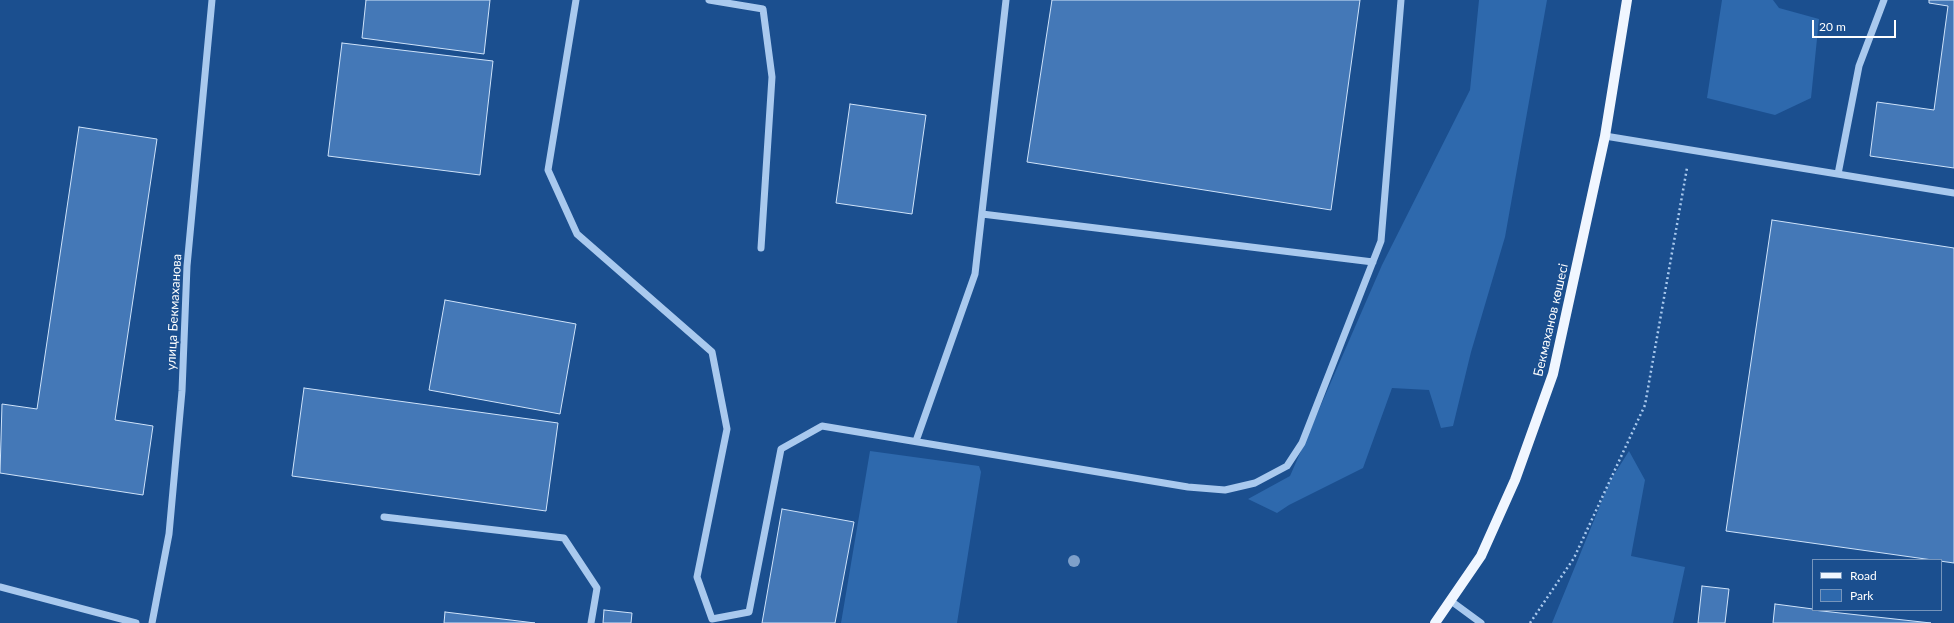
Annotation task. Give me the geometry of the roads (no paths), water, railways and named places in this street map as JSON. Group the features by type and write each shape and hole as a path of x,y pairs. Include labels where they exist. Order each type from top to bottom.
{"main road":[{"name":"Бекмаханов көшесі","path":"1435,623 1481,556 1512,487 1553,374 1605,136 1627,0"}],"street":[{"name":"улица Бекмаханова","path":"152,623 169,534 182,391 187,266 212,0"},
{"path":"576,0 548,170 577,234 712,352 727,430 697,577 712,619 749,612 781,449 822,426 1188,486 1225,490 1255,483 1287,466 1302,443 1381,241 1401,0"},
{"path":"709,0 763,9 772,77 760,248"},
{"path":"916,441 975,274 1006,0"},
{"path":"1838,174 1859,66 1884,0"},
{"path":"1605,136 1954,193"},
{"path":"982,214 1373,262"},
{"path":"384,517 564,538 597,588 591,623"},
{"path":"0,587 136,623"},
{"path":"1451,601 1481,623"}]}
